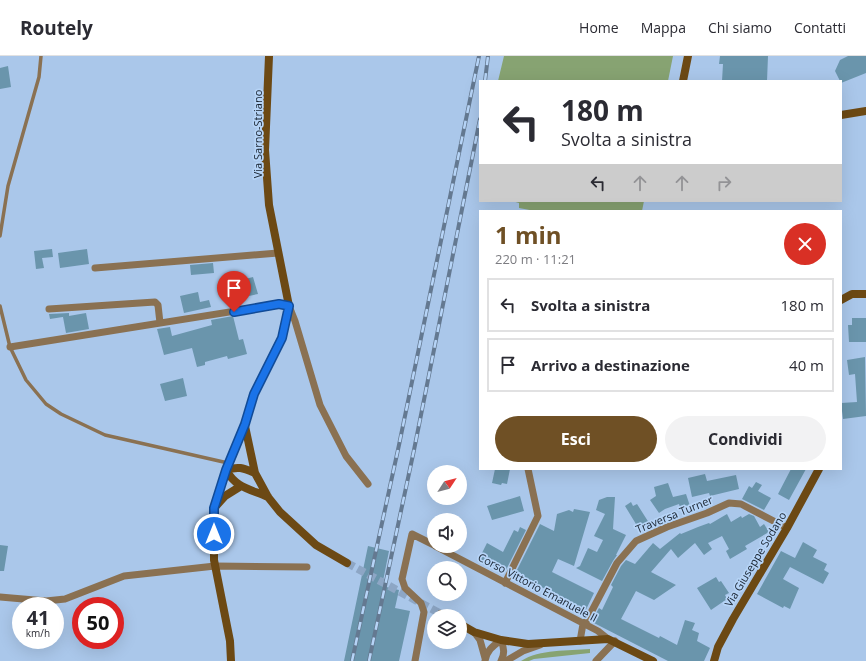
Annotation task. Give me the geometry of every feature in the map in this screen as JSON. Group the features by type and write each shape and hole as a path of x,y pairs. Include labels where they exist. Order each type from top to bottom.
{"street":[{"name":"Via Sarno-Striano","path":"270,56 266,150 269,205 289,306"},
{"path":"683,80 688,56"},
{"path":"842,115 866,111"},
{"path":"95,268 278,253"},
{"path":"842,299 852,294 866,294"},
{"path":"49,309 155,302 158,305 160,324"},
{"path":"10,347 279,304 289,306"},
{"path":"231,661 230,641 214,560 214,508 245,424 254,394 282,338 289,306"},
{"path":"289,306 295,321 320,405 346,456 368,484"},
{"path":"245,424 255,473 268,497 280,512 316,544 347,563"},
{"path":"228,467 243,468 255,473"},
{"path":"228,467 231,478 241,486 268,497"},
{"path":"505,583 538,516 528,470"},
{"name":"Via Giuseppe Sodano","path":"714,661 718,647 732,619 787,528 818,470"},
{"path":"214,508 225,496 241,486"},
{"name":"Traversa Turner","path":"580,641 584,624 617,563 636,540 729,503 741,504 787,528"},
{"name":"Corso Vittorio Emanuele II","path":"415,661 424,612 421,603 405,588 402,579 412,534 427,542"},
{"name":"Corso Vittorio Emanuele II","path":"448,553 598,631 611,640 652,661"},
{"path":"0,597 46,602 65,599 124,576 215,566 307,567"},
{"name":"Corso Vittorio Emanuele II","path":"467,628 474,632 501,640 528,644 611,640"},
{"path":"474,632 480,640 485,660"},
{"path":"485,660 488,652 501,640 504,647 504,654 501,661"},
{"path":"596,661 611,640"},
{"path":"506,661 523,651 543,643"}],"lane":[{"path":"0,236 2,214 8,186 39,78 41,56"},
{"path":"0,306 10,347 26,380 46,404 61,414 105,435 228,467"}],"green space":[{"path":"504,56 673,56 668,80 498,80"},
{"path":"516,202 644,202 642,210 530,210 519,208 519,203"},
{"path":"590,649 590,653 521,661 545,652"}],"building":[{"path":"720,56 768,56 767,80 722,80 723,64 719,64"},
{"path":"848,56 866,56 866,73 842,83 842,80 840,80 835,71 840,60"},
{"path":"8,66 11,87 0,89 0,68"},
{"path":"52,249 53,257 42,258 44,268 36,269 34,251"},
{"path":"87,249 89,264 60,268 58,253"},
{"path":"213,263 214,273 191,275 190,265"},
{"path":"253,277 258,294 244,297 243,295 226,299 222,285"},
{"path":"198,292 200,302 209,300 211,307 184,313 180,296"},
{"path":"69,313 69,316 50,319 49,314"},
{"path":"86,313 89,329 66,333 63,317"},
{"path":"233,316 239,340 243,339 247,354 228,359 227,356 205,362 205,365 197,367 192,348 164,355 157,329 170,327 172,336 212,325 211,320"},
{"path":"852,318 866,318 866,342 849,342 848,325 852,325"},
{"path":"865,357 866,416 843,419 842,403 857,402 855,374 849,375 847,360"},
{"path":"183,378 187,396 165,401 160,384"},
{"path":"495,470 510,470 507,484 502,483 501,485 492,483"},
{"path":"790,470 805,470 789,500 778,494"},
{"path":"705,474 707,481 736,475 739,489 710,496 709,493 692,497 688,478"},
{"path":"756,482 762,485 758,491 771,498 764,510 742,499 749,486 752,488"},
{"path":"668,483 673,497 686,494 692,512 682,515 679,504 659,513 650,500 656,496 654,487"},
{"path":"520,496 524,511 492,520 487,506"},
{"path":"607,497 615,497 613,529 626,535 617,555 602,581 576,568 580,566 588,548 597,552 603,540 594,536 605,514 596,510 599,500"},
{"path":"631,502 633,506 637,504 651,526 639,529 625,506"},
{"path":"574,509 590,512 574,566 558,559 552,572 594,593 583,616 571,610 573,604 570,601 515,574 540,524 554,531 557,514 569,510 573,512"},
{"path":"727,514 731,522 741,516 742,518 749,514 754,516 760,527 764,524 769,532 745,546 747,549 730,559 726,551 729,549 722,536 708,543 712,549 704,555 695,543 678,558 671,549 651,572 676,585 654,600 636,591 621,619 659,638 660,636 677,645 685,620 695,623 692,630 699,633 697,641 710,648 704,661 668,661 592,621 599,608 602,610 613,587 611,585 621,566 626,560 635,564 653,543 660,549 680,533 681,534 709,523 710,524"},
{"path":"520,527 526,530 505,572 479,559 487,543 503,552 514,530 518,532"},
{"path":"803,542 817,550 813,557 827,564 824,570 829,573 823,584 790,567 783,579 799,588 790,609 784,606 783,608 757,594 781,551 795,558"},
{"path":"0,545 8,546 4,571 0,571"},
{"path":"368,546 389,551 382,586 399,590 395,608 410,611 399,661 344,661"},
{"path":"716,577 719,582 721,581 729,593 725,595 727,599 711,610 697,588"}],"tunnel":[{"path":"347,563 432,609"}],"railway":[{"path":"352,661 399,445 479,56"},
{"path":"485,80 488,56"},
{"path":"369,661 414,450 479,124"}],"route":[{"path":"214,534 214,508 226,470 245,424 254,394 282,338 289,306 279,304 234,312"}]}
